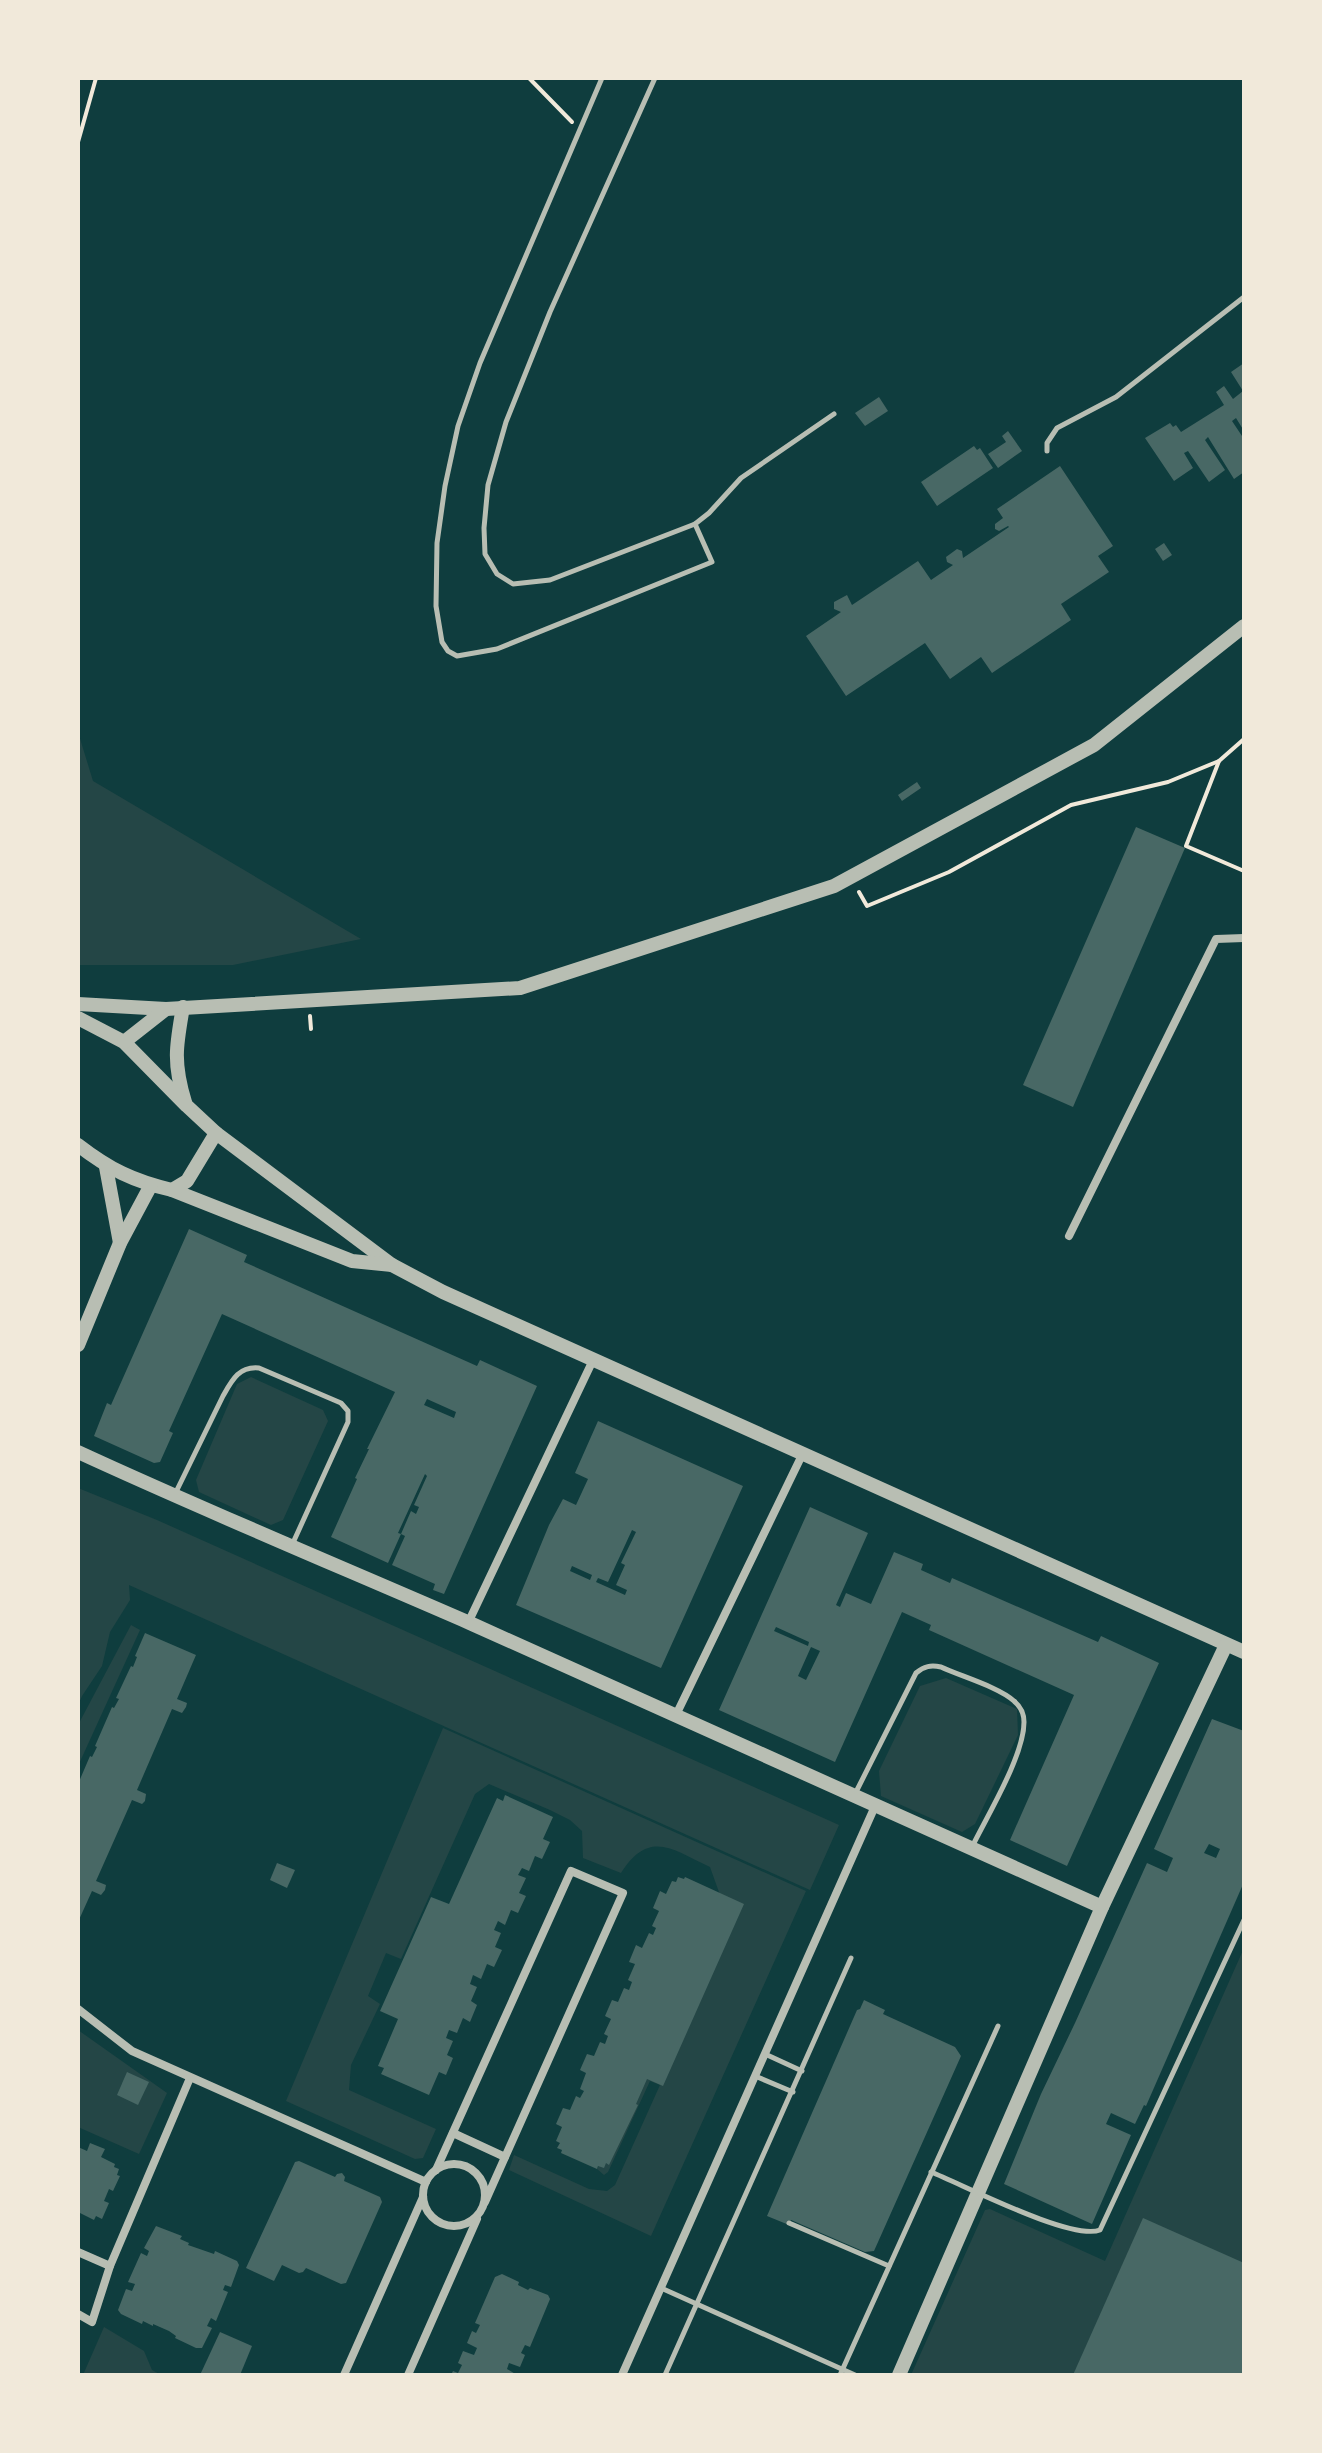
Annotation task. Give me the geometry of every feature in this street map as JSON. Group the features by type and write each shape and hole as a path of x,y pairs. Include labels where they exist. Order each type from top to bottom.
{"street":[{"path":"78,1004 166,1009 520,988 834,886 1094,745 1244,626"},
{"path":"1069,1236 1216,939 1244,938"},
{"path":"183,1007 175,1050 177,1076 187,1106"},
{"path":"124,1042 166,1009"},
{"path":"78,1018 124,1042 216,1133 392,1265 443,1292 1244,1652"},
{"path":"172,1190 187,1181 216,1133"},
{"path":"78,1145 106,1167 151,1185 172,1190 352,1261 392,1265"},
{"path":"106,1167 120,1243"},
{"path":"78,1345 120,1243 151,1185"},
{"path":"468,1623 594,1358"},
{"path":"81,1453 1102,1907"},
{"path":"676,1715 803,1453"},
{"path":"899,2375 1102,1907 1226,1645"},
{"path":"622,2375 876,1804"},
{"path":"344,2375 423,2197 426,2182 436,2170 571,1871 623,1893 408,2375"},
{"path":"78,2009 132,2051 426,2182"},
{"path":"78,2314 92,2322 110,2266 190,2078"},
{"path":"453,2133 505,2157"},
{"path":"436,2170 450,2165 464,2166 477,2174 484,2187 485,2202"},
{"path":"423,2197 427,2211 438,2222 452,2227 466,2224 479,2215"},
{"path":"78,2252 110,2266"}],"lane":[{"path":"602,78 480,363 458,426 437,543 436,606 442,642 448,651 457,656 497,649 712,562 695,524"},
{"path":"655,78 550,312 506,422 488,485 485,554 497,574 513,584 538,582 695,524 741,478 834,414"},
{"path":"1047,451 1047,443 1057,428 1116,397 1244,297"},
{"path":"174,1495 230,1382 243,1369 259,1368 341,1403 348,1411 348,1422 291,1548"},
{"path":"854,1795 916,1673 921,1669 941,1667 1005,1695 1015,1701 1022,1711 1023,1732 1014,1760 972,1848"},
{"path":"931,2172 1055,2225 1078,2231 1100,2230 1244,1920"},
{"path":"665,2375 851,1958"},
{"path":"841,2372 998,2026"},
{"path":"765,2054 802,2071"},
{"path":"755,2076 793,2092"},
{"path":"789,2223 889,2266"},
{"path":"661,2288 841,2372 855,2375"}],"path":[{"path":"78,142 96,78"},
{"path":"529,78 580,129"},
{"path":"859,892 867,906 949,872 1071,805 1168,782 1219,761 1244,739"},
{"path":"1219,761 1186,846 1244,871"}],"shaded area":[{"path":"78,732 93,781 361,939 233,965 78,965"},
{"path":"251,1377 323,1410 328,1421 283,1520 271,1525 199,1492 196,1480 237,1384"},
{"path":"78,1488 157,1520 839,1825 810,1890 129,1585 130,1600 110,1632 102,1666 78,1705"},
{"path":"131,1625 140,1630 78,1766 78,1725"},
{"path":"946,1678 1017,1709 1018,1735 975,1824 962,1832 881,1796 879,1771 920,1686"},
{"path":"443,1728 806,1891 651,2236 509,2170 514,2155 589,2189 607,2191 615,2185 660,2085 650,2081 608,2172 604,2175 597,2169 720,1895 710,1867 673,1849 651,1847 641,1851 621,1873 583,1858 582,1831 570,1820 489,1784 475,1794 401,1959 386,1953 368,1996 380,2004 351,2065 349,2090 436,2129 423,2158 415,2159 286,2101"},
{"path":"1244,1948 1244,2375 911,2375 985,2210 990,2209 1105,2261"},
{"path":"78,2030 167,2093 139,2154 78,2127"},
{"path":"104,2327 144,2351 152,2370 161,2375 83,2375"}],"building":[{"path":"1244,363 1244,431 1236,418 1232,421 1244,439 1244,472 1234,479 1208,437 1205,440 1225,470 1209,482 1188,451 1184,453 1193,468 1174,481 1145,438 1170,423 1181,432 1224,405 1216,392 1224,386 1233,399 1243,391 1231,372"},
{"path":"879,397 888,411 865,426 855,413"},
{"path":"1008,431 1022,451 998,468 988,454 1006,442 1002,436"},
{"path":"974,446 977,450 980,448 993,468 937,506 921,482"},
{"path":"1060,466 1113,546 1098,556 1109,572 1061,604 1071,620 992,673 981,657 950,679 925,643 846,696 806,636 841,612 834,609 834,602 847,595 852,605 918,561 931,580 953,565 947,562 946,557 957,549 962,551 963,558 1009,527 999,531 995,529 995,524 1003,518 997,509"},
{"path":"1164,543 1172,555 1163,561 1155,549"},
{"path":"917,782 921,788 902,801 898,795"},
{"path":"1136,827 1185,848 1073,1107 1023,1085"},
{"path":"189,1229 247,1255 244,1262 477,1366 480,1360 537,1386 444,1594 433,1590 435,1584 392,1565 405,1536 401,1534 388,1563 331,1537 367,1449 395,1392 222,1314 169,1431 173,1433 160,1462 154,1463 94,1436 107,1403 111,1405","holes":["427,1399 456,1412 454,1418 424,1405","425,1474 427,1476 414,1505 419,1507 416,1514 411,1511 401,1534 398,1533"]},
{"path":"598,1421 743,1486 661,1668 516,1605 563,1499 576,1505 588,1479 575,1473","holes":["632,1530 636,1532 621,1563 625,1565 616,1585 627,1590 625,1595 596,1582 598,1578 608,1582","572,1566 592,1575 590,1580 570,1571"]},
{"path":"810,1507 868,1533 836,1605 840,1607 846,1593 871,1604 894,1552 923,1564 921,1570 950,1583 952,1578 1098,1642 1101,1636 1159,1663 1067,1866 1010,1840 1074,1695 929,1630 931,1625 902,1612 835,1762 719,1710","holes":["776,1627 809,1642 808,1646 774,1631","811,1647 820,1651 806,1680 798,1676"]},
{"path":"145,1633 196,1655 177,1699 187,1703 182,1713 172,1709 137,1790 146,1794 145,1801 142,1804 132,1800 96,1881 106,1885 105,1890 101,1895 92,1891 78,1922 78,1784 97,1747 112,1707 119,1699 116,1698 133,1667"},
{"path":"1212,1719 1244,1731 1244,1882 1146,2106 1135,2124 1111,2113 1106,2124 1131,2135 1092,2224 1004,2184 1041,2094 1147,1863 1167,1872 1173,1858 1154,1849","holes":["1209,1844 1220,1849 1216,1858 1204,1853"]},
{"path":"505,1795 553,1817 543,1839 550,1842 542,1859 535,1856 529,1871 522,1868 518,1875 526,1878 519,1893 526,1896 518,1913 511,1910 505,1925 498,1921 494,1930 501,1933 495,1947 502,1950 494,1967 487,1964 481,1979 473,1975 470,1984 477,1987 471,2001 477,2005 470,2022 463,2018 457,2033 449,2030 446,2038 453,2041 447,2055 453,2058 446,2075 439,2072 429,2095 381,2074 384,2068 378,2066 398,2019 380,2011 431,1897 449,1904 497,1798 503,1801"},
{"path":"277,1863 295,1870 287,1888 270,1880"},
{"path":"678,1877 685,1877 744,1904 663,2086 647,2079 609,2165 606,2163 604,2168 598,2166 597,2169 561,2153 562,2150 557,2148 560,2143 556,2141 562,2127 556,2124 563,2108 570,2110 576,2096 580,2098 584,2091 580,2089 586,2073 580,2070 587,2054 594,2056 600,2042 605,2044 608,2036 604,2034 611,2019 605,2016 612,2000 618,2002 624,1988 629,1990 632,1982 628,1980 635,1964 629,1962 636,1945 642,1948 649,1933 653,1935 656,1928 652,1926 659,1911 653,1908 660,1891 666,1894 672,1881 676,1882"},
{"path":"864,2000 885,2010 883,2014 955,2047 961,2056 874,2251 865,2252 791,2220 789,2225 767,2216"},
{"path":"127,2072 149,2082 138,2105 117,2095"},
{"path":"90,2143 105,2149 101,2157 115,2164 120,2176 113,2191 109,2189 104,2201 109,2203 102,2219 96,2216 94,2220 78,2212 78,2147 87,2151"},
{"path":"295,2162 335,2177 342,2173 344,2181 380,2197 382,2202 346,2283 341,2284 306,2268 299,2273 282,2265 274,2281 246,2268"},
{"path":"1143,2218 1244,2263 1244,2375 1073,2375"},
{"path":"156,2226 182,2236 180,2239 188,2245 214,2254 215,2251 237,2261 239,2265 231,2287 225,2285 223,2290 228,2292 216,2321 211,2318 207,2326 212,2328 202,2348 175,2338 169,2331 153,2324 143,2321 142,2324 118,2310 126,2289 132,2291 135,2284 128,2282 141,2253 147,2256 149,2251 144,2248"},
{"path":"502,2274 528,2290 530,2288 548,2295 550,2299 530,2347 525,2345 521,2353 525,2355 520,2367 509,2363 507,2369 517,2375 451,2375 453,2371 458,2373 462,2365 458,2363 463,2351 474,2355 477,2348 467,2343 472,2331 476,2333 480,2325 475,2323 495,2277"},
{"path":"220,2332 252,2346 240,2375 200,2375"}]}
